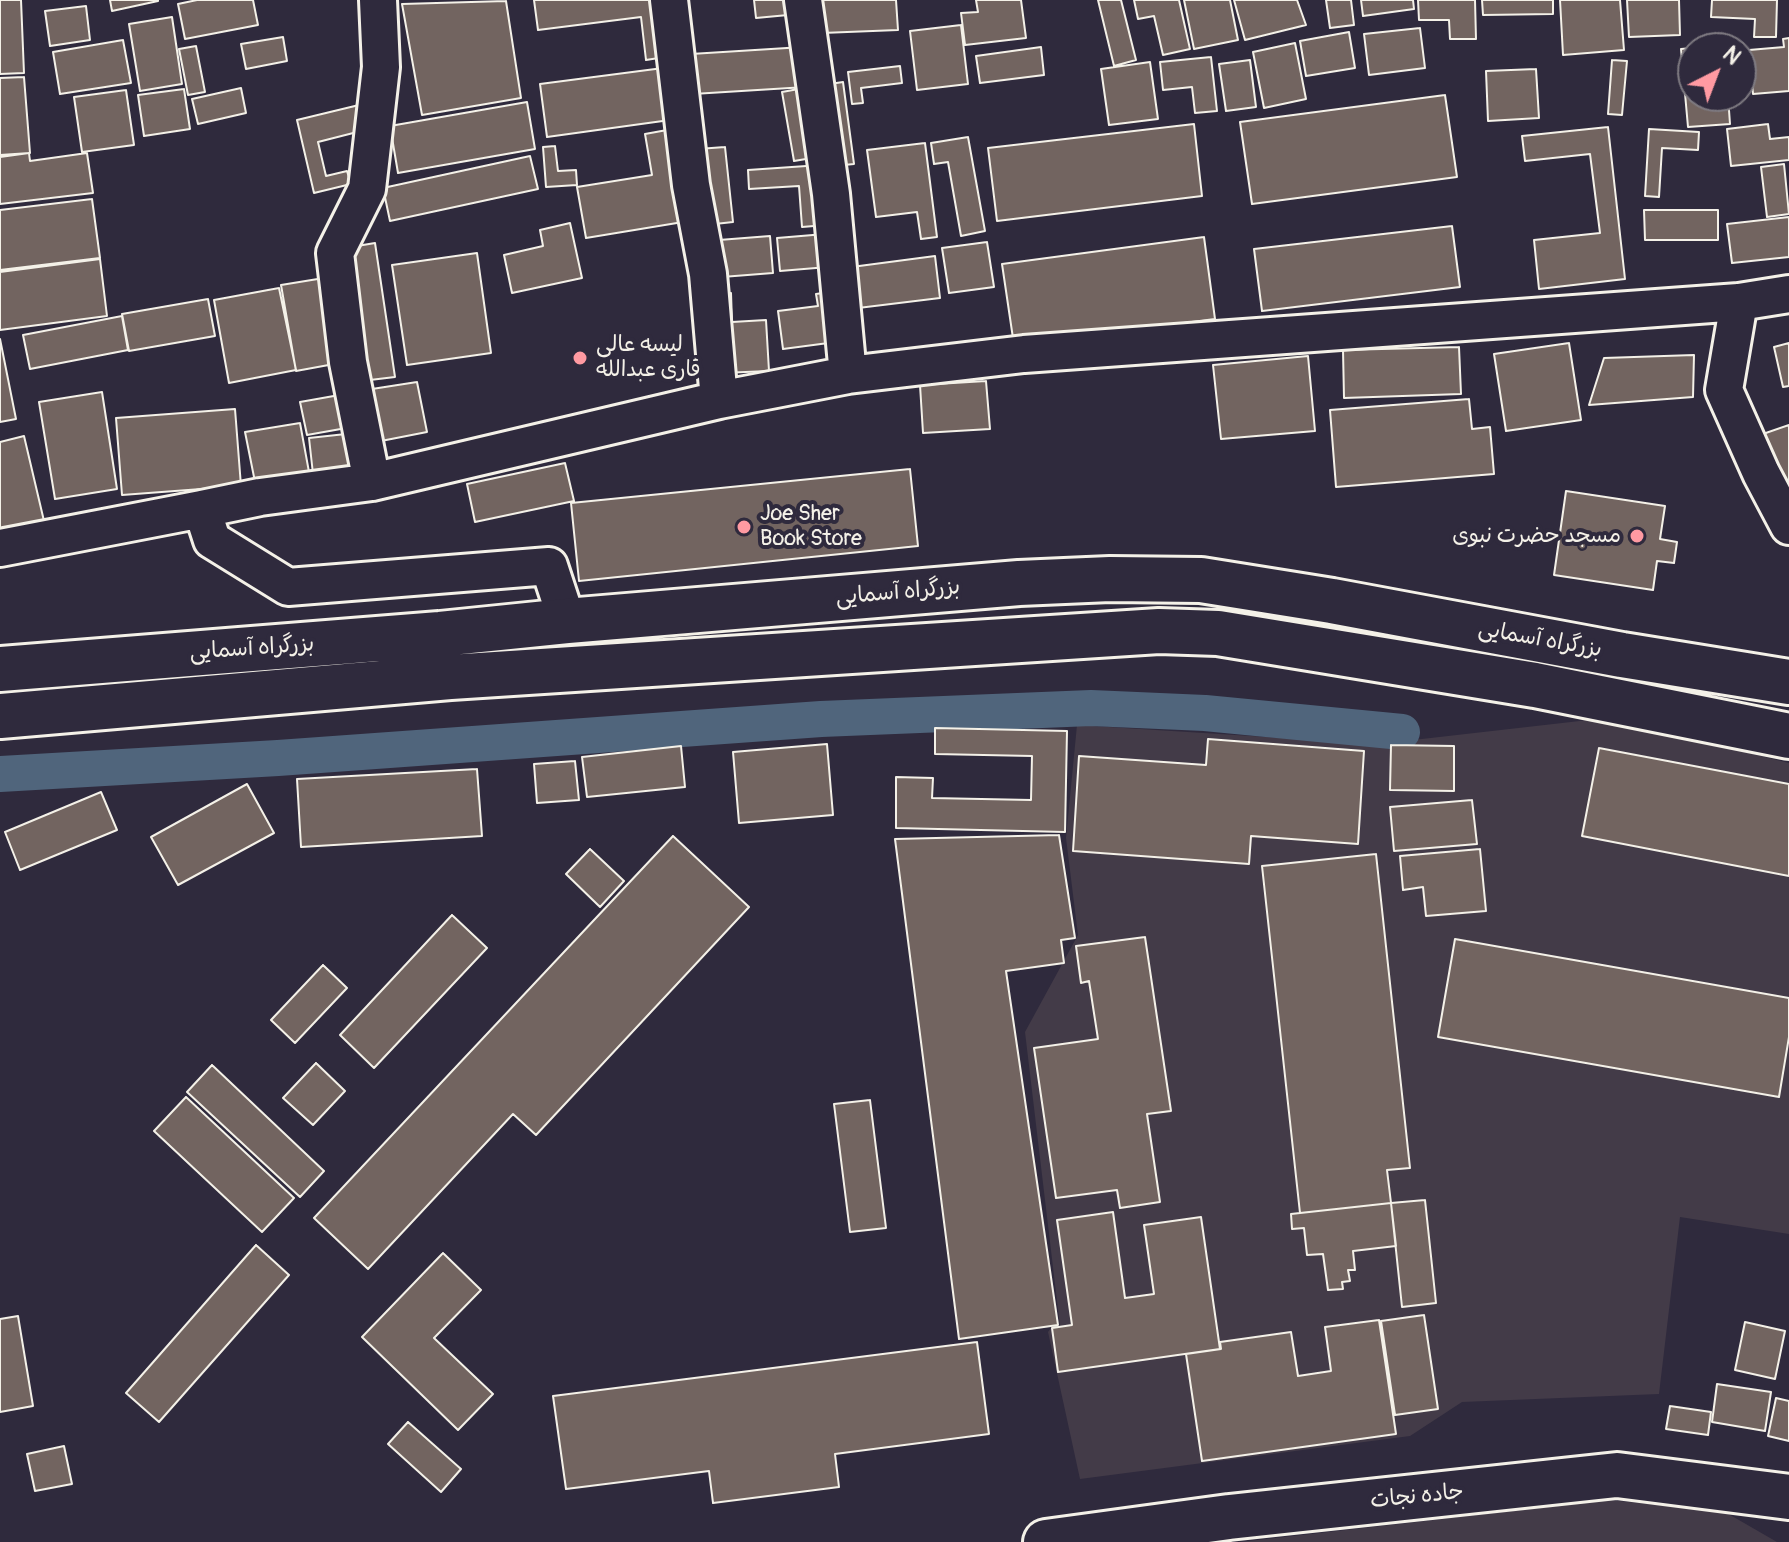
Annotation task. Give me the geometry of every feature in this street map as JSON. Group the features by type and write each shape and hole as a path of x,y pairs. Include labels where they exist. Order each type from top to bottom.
{"main road":[{"name":"بزرگراه آسمایی","path":"0,669 1019,583 1110,579 1201,580 1789,682"},
{"name":"بزرگراه آسمایی","path":"0,716 466,675 1159,631 1218,633 1520,683 1789,736"},
{"name":"جاده نجات","path":"1046,1542 1229,1517 1617,1475 1789,1497"}],"street":[{"path":"372,482 348,362 335,253 367,189 381,67 378,0"},
{"path":"669,0 691,185 708,274 719,400"},
{"path":"803,0 831,194 848,375"},
{"path":"0,548 260,497 372,482 719,400 848,375 1024,354 1739,302 1789,294"},
{"path":"1739,302 1724,390 1761,473 1789,526"},
{"path":"202,509 212,540 288,587 549,566 567,621"}],"shaded area":[{"path":"1606,718 1789,763 1789,1234 1680,1217 1659,1394 1462,1402 1410,1436 1080,1479 1048,1332 1060,1326 1025,1032 1078,935 1066,838 1077,725 1378,744"},
{"path":"1610,1500 1725,1512 1777,1542 1240,1542"}],"building":[{"path":"0,0 21,0 24,73 0,74"},
{"path":"110,0 158,0 158,1 112,11"},
{"path":"197,0 253,0 258,25 185,39 178,4"},
{"path":"534,0 658,0 665,57 646,60 641,17 538,30"},
{"path":"754,0 787,0 788,15 756,18"},
{"path":"820,0 896,0 898,30 822,33"},
{"path":"976,0 1021,0 1026,38 965,45 961,13 978,12"},
{"path":"1098,0 1121,0 1136,60 1114,66"},
{"path":"1134,0 1179,0 1190,49 1163,55 1154,16 1138,19"},
{"path":"1184,0 1230,0 1238,40 1194,49"},
{"path":"1234,0 1297,0 1306,25 1245,40"},
{"path":"1326,0 1351,0 1354,25 1330,28"},
{"path":"1361,0 1413,0 1414,9 1363,16"},
{"path":"1418,0 1475,0 1476,39 1450,39 1449,20 1419,20"},
{"path":"1482,0 1553,0 1553,14 1483,15"},
{"path":"1560,0 1620,0 1624,50 1563,55"},
{"path":"1627,0 1679,0 1680,32 1677,35 1629,37"},
{"path":"1712,0 1777,0 1776,37 1757,37 1755,19 1711,17"},
{"path":"506,1 521,98 422,115 402,4"},
{"path":"86,6 90,40 50,46 45,11"},
{"path":"172,17 182,84 140,91 129,24"},
{"path":"961,25 968,84 917,90 910,31"},
{"path":"1420,28 1425,68 1369,75 1364,34"},
{"path":"1349,32 1355,68 1306,76 1300,41"},
{"path":"283,37 287,61 246,69 241,44"},
{"path":"1789,38 1789,91 1757,94 1757,49 1784,47 1783,39"},
{"path":"123,40 131,83 60,94 53,52"},
{"path":"1295,43 1306,99 1264,108 1253,52"},
{"path":"196,46 205,92 188,95 179,49"},
{"path":"803,47 806,87 693,94 691,54"},
{"path":"1041,47 1044,75 980,83 976,56"},
{"path":"1211,57 1217,111 1195,113 1192,87 1163,90 1160,62"},
{"path":"1250,60 1256,107 1226,111 1219,64"},
{"path":"1612,60 1627,61 1622,115 1608,114"},
{"path":"1150,62 1158,119 1109,125 1101,69"},
{"path":"900,66 902,83 861,88 863,103 852,104 848,72"},
{"path":"663,68 670,120 547,137 540,84"},
{"path":"1536,69 1539,118 1488,121 1486,71"},
{"path":"24,77 30,153 0,155 0,78"},
{"path":"843,82 854,164 834,166 823,85"},
{"path":"241,88 246,113 198,124 192,99"},
{"path":"804,88 818,157 794,161 782,92"},
{"path":"184,89 190,129 144,136 138,95"},
{"path":"126,90 134,145 82,152 74,97"},
{"path":"1445,95 1457,177 1252,204 1240,122"},
{"path":"527,102 535,149 398,173 390,126"},
{"path":"359,105 365,130 318,142 326,176 347,171 351,184 314,193 297,120"},
{"path":"1687,112 1729,112 1730,124 1688,127"},
{"path":"1194,124 1202,196 997,221 988,148"},
{"path":"1768,124 1770,139 1789,137 1789,160 1731,166 1727,129"},
{"path":"1608,127 1625,279 1539,289 1534,240 1600,233 1590,154 1525,161 1522,136"},
{"path":"1649,129 1699,132 1698,150 1662,148 1659,197 1645,196"},
{"path":"667,130 683,222 586,238 577,187 652,175 645,134"},
{"path":"968,137 985,231 961,236 948,162 934,164 931,143"},
{"path":"925,143 937,237 921,239 917,212 876,217 867,150"},
{"path":"555,146 558,171 576,170 577,185 546,187 543,147"},
{"path":"725,147 733,222 706,225 698,149"},
{"path":"29,153 30,161 87,153 93,193 0,204 0,157"},
{"path":"530,156 538,189 390,221 383,188"},
{"path":"1784,164 1789,214 1767,217 1761,167"},
{"path":"821,165 826,225 802,227 799,186 749,189 748,170"},
{"path":"92,199 100,258 0,270 0,210"},
{"path":"1644,210 1718,210 1718,240 1645,240"},
{"path":"1789,217 1789,257 1732,263 1727,224"},
{"path":"570,223 582,278 512,293 504,255 543,246 540,230"},
{"path":"1452,226 1460,287 1262,311 1254,249"},
{"path":"825,234 828,267 780,271 777,238"},
{"path":"770,236 773,273 722,277 719,240"},
{"path":"1204,237 1215,319 1014,345 1002,264"},
{"path":"987,242 994,287 949,293 942,248"},
{"path":"375,243 395,377 370,380 351,247"},
{"path":"477,253 491,353 407,365 392,265"},
{"path":"935,256 940,298 850,309 844,268"},
{"path":"100,259 107,316 0,330 0,272"},
{"path":"330,277 345,362 296,371 281,285"},
{"path":"279,288 296,370 229,383 214,300"},
{"path":"829,292 836,342 783,349 778,311 818,306 816,294"},
{"path":"731,293 732,322 766,320 769,371 722,373 718,294"},
{"path":"208,299 215,336 129,351 122,314"},
{"path":"122,316 128,350 30,369 23,335"},
{"path":"0,339 16,419 0,422"},
{"path":"1569,343 1581,420 1506,431 1494,354"},
{"path":"1789,343 1789,386 1783,387 1774,347"},
{"path":"1459,347 1461,394 1344,398 1343,350"},
{"path":"1694,355 1693,397 1589,405 1604,358"},
{"path":"1308,356 1315,431 1221,439 1213,365"},
{"path":"986,381 990,429 923,433 920,385"},
{"path":"417,382 427,432 381,441 372,389"},
{"path":"102,392 117,489 55,499 39,402"},
{"path":"345,394 352,427 307,435 300,402"},
{"path":"1469,399 1472,429 1490,427 1494,474 1336,487 1330,410"},
{"path":"235,409 241,486 122,495 116,418"},
{"path":"300,423 309,472 255,482 245,432"},
{"path":"1789,425 1789,492 1760,435"},
{"path":"355,433 359,469 313,474 309,438"},
{"path":"24,436 44,521 0,531 0,442"},
{"path":"565,463 574,501 475,522 467,484"},
{"path":"910,469 918,546 579,581 571,503"},
{"path":"1566,491 1665,506 1660,539 1677,542 1674,563 1657,561 1653,590 1554,575"},
{"path":"935,728 1067,731 1065,832 896,828 896,777 933,778 932,798 1031,800 1032,756 935,754"},
{"path":"1208,739 1364,751 1358,844 1251,836 1249,864 1073,851 1079,756 1206,765"},
{"path":"827,744 833,815 739,823 733,752"},
{"path":"1391,745 1454,746 1454,791 1390,790"},
{"path":"681,746 685,787 587,797 582,757"},
{"path":"1599,748 1789,784 1789,876 1582,836"},
{"path":"575,761 579,800 537,803 534,764"},
{"path":"477,769 482,836 301,847 297,779"},
{"path":"247,784 274,833 178,885 151,837"},
{"path":"101,792 117,830 20,870 5,832"},
{"path":"1472,800 1477,844 1394,851 1390,807"},
{"path":"1059,835 1075,938 1061,940 1064,963 1006,971 1058,1325 959,1339 895,839"},
{"path":"673,836 749,907 536,1135 513,1114 368,1269 314,1218"},
{"path":"590,849 624,881 600,907 566,874"},
{"path":"1480,849 1486,911 1426,916 1423,887 1403,890 1400,856"},
{"path":"1376,854 1410,1168 1387,1170 1391,1203 1300,1213 1262,866"},
{"path":"452,915 487,948 374,1068 340,1035"},
{"path":"1145,937 1171,1111 1147,1114 1160,1202 1120,1208 1117,1190 1056,1198 1034,1048 1098,1039 1089,981 1081,983 1076,946"},
{"path":"1455,939 1789,998 1789,1037 1779,1097 1438,1037"},
{"path":"323,965 347,988 295,1043 271,1020"},
{"path":"316,1063 345,1091 313,1125 283,1098"},
{"path":"212,1065 324,1171 300,1197 187,1092"},
{"path":"186,1097 294,1198 262,1232 154,1131"},
{"path":"870,1100 886,1228 850,1232 834,1104"},
{"path":"1425,1200 1436,1303 1402,1307 1391,1203"},
{"path":"1391,1203 1396,1246 1353,1251 1355,1270 1348,1270 1350,1281 1342,1282 1343,1289 1328,1290 1323,1254 1307,1255 1304,1228 1292,1229 1291,1214"},
{"path":"1113,1212 1125,1298 1154,1294 1144,1225 1201,1217 1220,1349 1058,1372 1052,1328 1072,1325 1057,1220"},
{"path":"256,1245 289,1275 159,1422 126,1393"},
{"path":"443,1253 481,1290 434,1338 493,1394 458,1430 362,1337"},
{"path":"1424,1315 1438,1409 1395,1415 1381,1321"},
{"path":"18,1316 33,1406 0,1412 0,1319"},
{"path":"1379,1320 1396,1434 1202,1461 1186,1354 1221,1349 1220,1342 1291,1332 1298,1376 1331,1371 1325,1327"},
{"path":"1745,1322 1785,1331 1775,1379 1735,1370"},
{"path":"977,1342 989,1434 835,1454 839,1487 713,1503 709,1471 566,1489 553,1396"},
{"path":"1717,1384 1771,1392 1765,1431 1712,1422"},
{"path":"1776,1398 1789,1401 1789,1441 1768,1436"},
{"path":"1670,1406 1711,1412 1708,1435 1666,1429"},
{"path":"408,1422 461,1469 441,1492 388,1444"},
{"path":"64,1446 72,1484 35,1491 27,1454"}],"waterway":[{"path":"0,774 278,758 821,719 1091,708 1205,713 1402,732"}],"place":[{"name":"لیسه عالی قاری عبدالله","path":"580,358"},
{"name":"Joe Sher Book Store","path":"744,527"},
{"name":"مسجد حضرت نبوی","path":"1637,536"}]}
